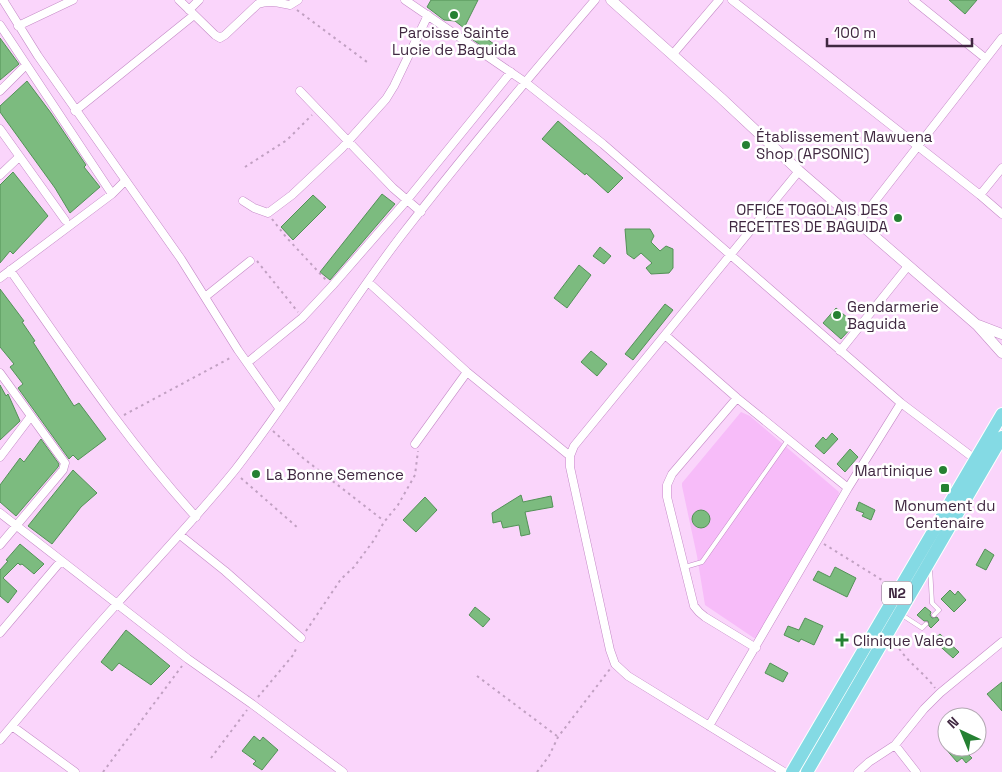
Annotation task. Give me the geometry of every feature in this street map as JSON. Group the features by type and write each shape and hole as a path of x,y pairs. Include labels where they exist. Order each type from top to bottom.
{"highway":[{"name":"N2","path":"792,772 1002,414"},
{"name":"N2","path":"807,772 1002,437"}],"street":[{"path":"3,0 18,26 76,112 181,258 238,350 279,408"},
{"path":"18,26 72,0"},
{"path":"179,0 220,38 258,4 264,1 270,0 290,5 298,0"},
{"path":"76,112 191,13 199,0"},
{"path":"405,0 525,82 602,144 901,403 975,459"},
{"path":"0,740 50,680 180,535 233,471 268,426 368,282 421,212 525,82 595,0"},
{"path":"610,0 673,54 799,171 977,325 1002,353"},
{"path":"673,54 719,0"},
{"path":"732,0 1002,214"},
{"path":"913,0 986,58"},
{"path":"243,201 254,208 268,213 292,195 349,140 386,99 428,15"},
{"path":"0,25 112,194"},
{"path":"858,223 1002,38"},
{"path":"0,91 22,69"},
{"path":"247,363 302,318 332,286 407,200 511,72"},
{"path":"300,91 393,188 421,212"},
{"path":"0,129 64,220"},
{"path":"0,175 19,157"},
{"path":"980,195 1002,168"},
{"path":"784,772 628,676 615,664 610,650 570,467 570,456 574,446 799,171"},
{"path":"0,278 112,194 125,181"},
{"path":"205,297 250,261"},
{"path":"840,351 908,266"},
{"path":"10,270 116,420 196,516"},
{"path":"368,282 467,372 570,456"},
{"path":"977,325 1002,334"},
{"path":"665,335 737,398 848,488"},
{"path":"415,444 467,372"},
{"path":"0,373 64,463 63,470 0,545"},
{"path":"737,398 672,474 667,485 667,498 694,606 699,612 756,648"},
{"path":"709,726 848,488 901,403"},
{"path":"0,457 31,416"},
{"path":"0,513 188,658 343,772"},
{"path":"180,535 225,571 301,638"},
{"path":"0,633 61,561"},
{"path":"858,772 869,762 895,745 924,709 1002,642"},
{"path":"12,726 75,772"},
{"path":"895,745 916,772"}],"lane":[{"path":"684,567 702,562 788,440"},
{"path":"930,562 932,603 939,610 934,615"},
{"path":"900,613 922,628 926,624"}],"path":[{"path":"290,5 367,62"},
{"path":"245,167 287,140 318,110"},
{"path":"268,213 286,237 332,286"},
{"path":"250,261 256,260 260,263 302,318"},
{"path":"116,420 231,358 238,350"},
{"path":"268,426 302,458 384,522"},
{"path":"212,758 252,704 294,654 301,638 341,579 354,567 374,540 384,522 398,505 415,475 418,452 415,444"},
{"path":"233,471 298,528"},
{"path":"818,541 884,582 899,589"},
{"path":"890,631 901,653 928,677 940,694"},
{"path":"103,772 188,658"},
{"path":"536,772 549,756 558,737 615,664"},
{"path":"478,676 558,737"}],"shaded area":[{"path":"741,412 750,416 839,492 760,637 754,638 705,605 682,486 682,483"}],"building":[{"name":"Paroisse Sainte Lucie de Baguida","path":"431,0 478,0 464,28 455,21 444,20 427,7"},
{"path":"949,0 977,0 965,14"},
{"path":"471,28 494,44 489,51 466,35"},
{"path":"0,38 19,64 0,80"},
{"path":"27,81 86,165 84,167 100,187 70,213 55,188 0,112 0,106"},
{"path":"558,121 623,178 608,193 586,173 585,175 542,139"},
{"path":"13,172 48,216 13,254 10,251 0,263 0,185"},
{"path":"382,194 395,204 330,280 320,272"},
{"path":"313,195 326,207 293,240 281,227"},
{"path":"625,229 650,229 654,236 651,242 660,251 666,246 673,249 673,268 669,273 651,274 646,268 652,263 641,253 634,259 627,254"},
{"path":"600,247 611,256 604,264 593,256"},
{"path":"579,265 591,275 567,308 554,298"},
{"path":"0,289 24,321 22,322 35,341 33,342 74,406 79,403 106,439 78,460 73,455 69,459 18,388 23,384 10,367 14,364 0,347"},
{"path":"665,304 673,310 633,360 625,354"},
{"name":"Gendarmerie Baguida","path":"836,308 855,324 841,339 823,323"},
{"path":"591,351 607,364 597,376 581,362"},
{"path":"0,385 6,396 8,394 20,421 0,440"},
{"path":"832,433 838,439 824,454 815,446 823,437 826,440"},
{"path":"41,439 59,464 16,516 0,502 0,485 20,458 24,462"},
{"path":"850,449 858,457 845,472 837,464"},
{"path":"73,470 97,493 81,507 52,544 28,526"},
{"path":"521,495 523,502 551,496 553,507 525,512 530,534 521,536 519,525 503,528 501,521 493,523 492,513"},
{"path":"425,497 437,510 416,532 403,520"},
{"path":"859,502 875,510 871,520 862,516 864,513 856,510"},
{"path":"697,510 705,510 710,515 708,526 697,528 692,523 692,515"},
{"path":"20,544 44,564 34,574 18,563 3,578 17,591 8,603 0,596 0,570"},
{"path":"985,549 994,555 986,570 976,565"},
{"path":"835,567 856,578 847,597 813,580 818,571 830,577"},
{"path":"950,590 955,595 958,591 966,600 954,612 941,599"},
{"path":"475,607 490,619 483,627 469,615"},
{"path":"925,607 931,612 932,618 937,617 939,620 931,628 928,621 924,621 917,615"},
{"path":"805,618 823,626 814,645 801,639 799,642 784,635 788,626 799,630"},
{"path":"126,630 170,666 151,685 119,663 112,671 101,662"},
{"path":"940,634 959,652 953,658 933,640"},
{"path":"770,663 788,673 783,682 765,673"},
{"path":"1002,682 1002,711 987,694"},
{"path":"254,736 260,741 263,737 278,750 262,770 253,764 256,761 242,751"},
{"path":"953,757 972,758 966,763 962,758 957,762"}],"place":[{"name":"Paroisse Sainte Lucie de Baguida","path":"454,15"},
{"name":"Établissement Mawuena Shop (APSONIC)","path":"746,145"},
{"name":"OFFICE TOGOLAIS DES RECETTES DE BAGUIDA","path":"898,218"},
{"name":"Gendarmerie Baguida","path":"837,315"},
{"name":"Martinique","path":"943,470"},
{"name":"La Bonne Semence","path":"256,474"},
{"name":"Monument du Centenaire","path":"945,488"},
{"name":"Clinique Valeo","path":"842,640"}]}
